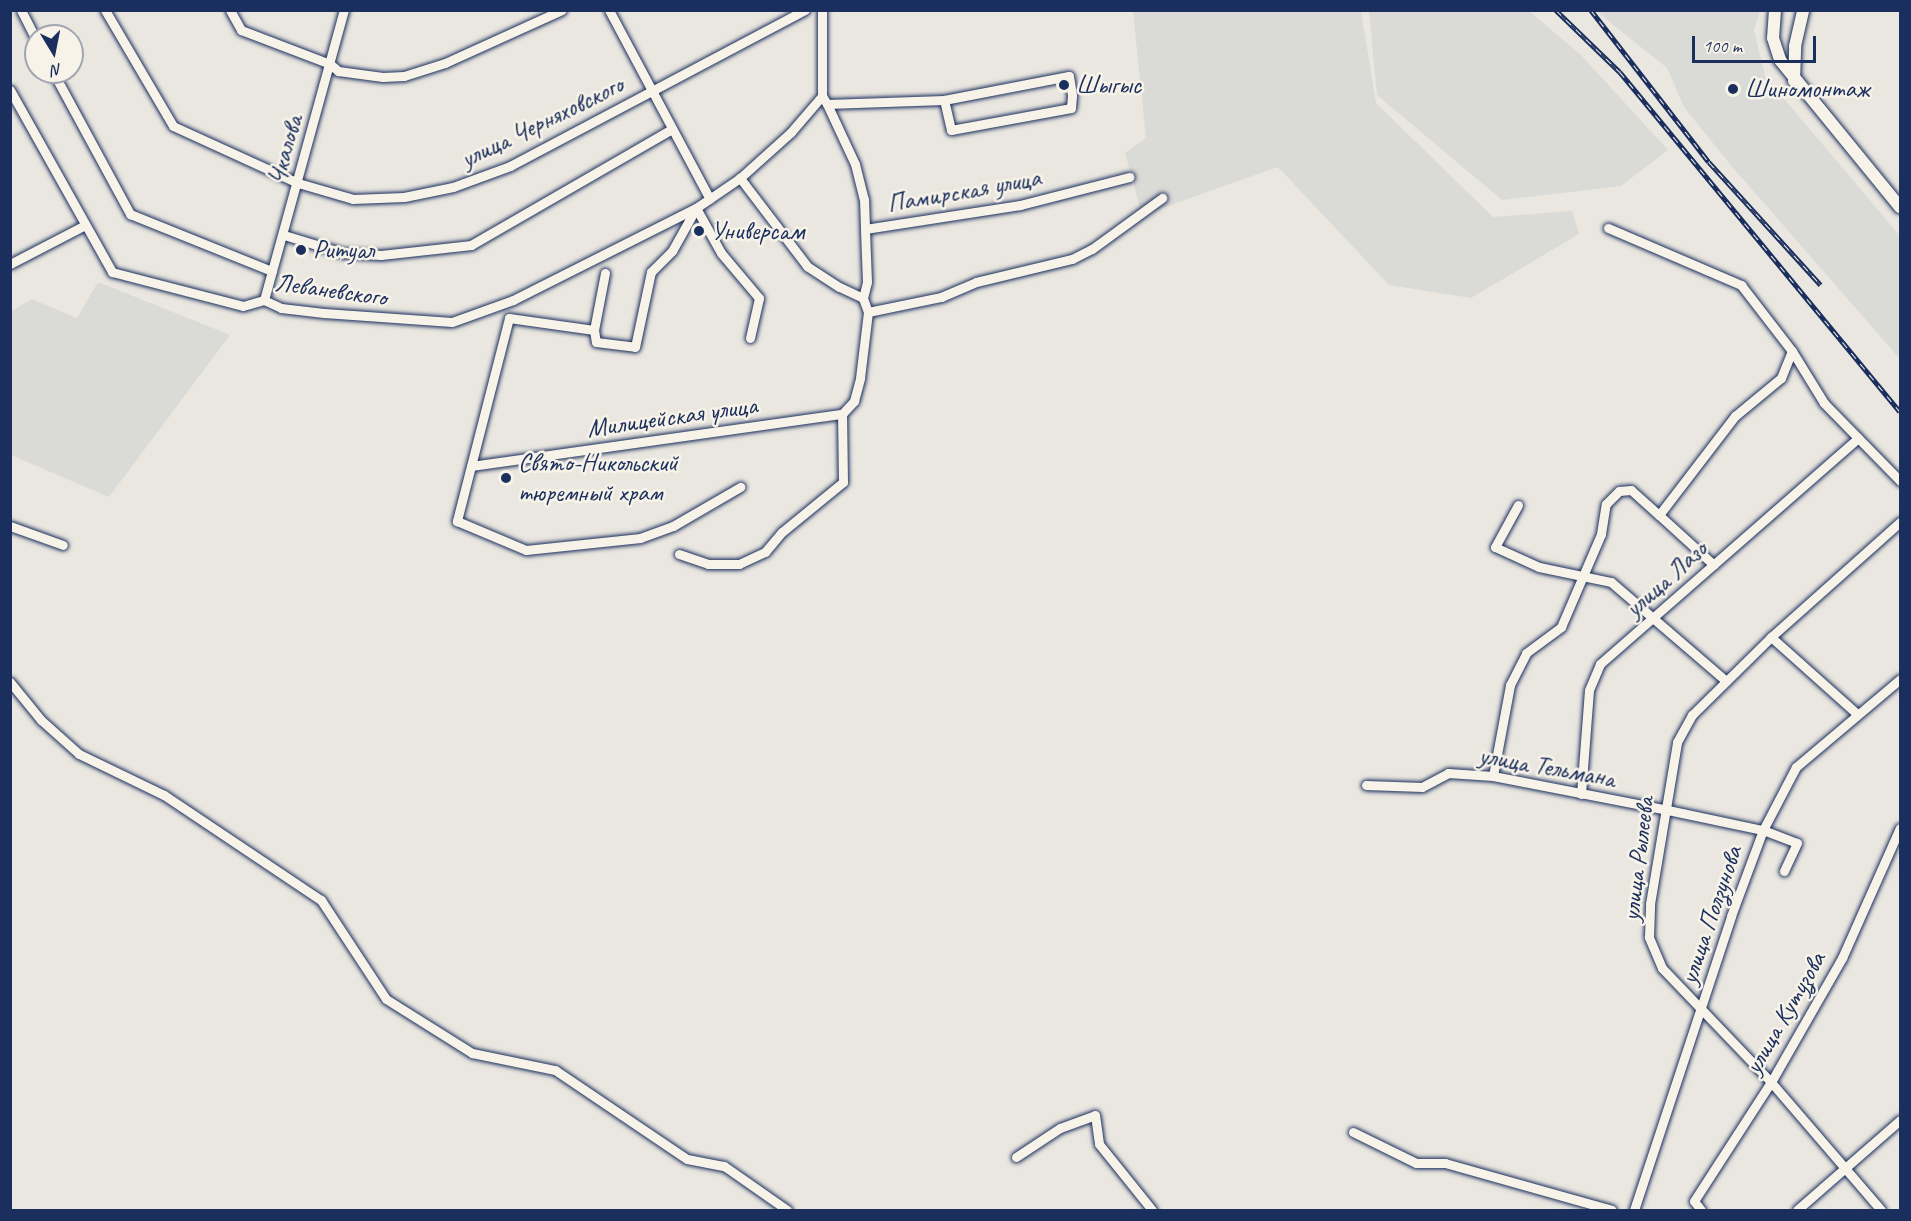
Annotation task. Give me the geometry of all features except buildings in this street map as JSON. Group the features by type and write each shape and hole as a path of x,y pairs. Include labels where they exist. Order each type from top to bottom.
{"main road":[{"path":"1775,10 1774,44 1794,81 1900,207"},
{"path":"1794,81 1795,46 1803,10"},
{"path":"1774,44 1795,46"}],"street":[{"path":"21,10 28,24"},
{"name":"улица Черняховского","path":"105,10 173,126 298,183 353,199 404,197 453,187 565,140 805,10"},
{"path":"230,10 241,30 330,64 347,74 404,76 445,63 562,10"},
{"name":"Чкалова","path":"264,300 284,235 344,10"},
{"path":"609,10 710,199"},
{"path":"822,10 825,100 944,100 1069,76 1072,96 1071,108 951,130 944,100"},
{"path":"60,84 130,214 272,271"},
{"name":"Леваневского","path":"10,90 83,226 112,272 243,306 264,300 281,308 452,322 513,300 696,208 740,178 825,100"},
{"name":"Памирская улица","path":"825,100 855,164 864,199 865,229 1020,205 1129,177"},
{"path":"284,235 343,253 381,255 471,245 513,217 672,129"},
{"path":"740,178 807,266 839,287 863,298"},
{"path":"868,312 941,297 976,282 1072,259 1092,249 1162,198"},
{"path":"696,208 721,253 759,298 750,338"},
{"name":"Леваневского","path":"696,208 672,251 651,272 634,347 596,342 594,330 509,318 457,521 526,550 640,538 673,526 740,487"},
{"path":"10,250 14,262 83,226"},
{"path":"1608,228 1705,273 1741,285 1792,351 1824,403 1900,481"},
{"path":"679,554 708,564 739,564 765,552 782,532 843,482 842,414 854,400 860,378 868,312 863,298 867,282 865,229"},
{"path":"594,330 604,273"},
{"path":"1659,515 1735,416 1781,378 1792,351"},
{"name":"Милицейская улица","path":"471,466 842,414"},
{"name":"улица Лазо","path":"1581,794 1589,690 1600,664 1656,618 1858,438"},
{"path":"1493,776 1510,685 1526,653 1561,627 1581,575 1601,534 1606,504 1619,491 1632,490 1714,565"},
{"path":"1518,505 1495,547 1539,567 1611,582 1656,618 1726,681"},
{"name":"улица Рылеева","path":"1881,1210 1842,1169 1771,1082 1662,968 1650,937 1663,809 1677,742 1692,715 1771,637 1900,522"},
{"path":"10,526 63,545"},
{"path":"1771,637 1857,714"},
{"name":"улица Ползунова","path":"1634,1210 1763,830 1796,767 1900,679"},
{"path":"10,682 41,720 78,754 164,795 321,900 386,999 472,1053 555,1070 687,1159 724,1166 787,1210"},
{"name":"улица Тельмана","path":"1366,785 1422,787 1448,773 1493,776 1663,809 1763,830 1797,843 1784,871"},
{"name":"улица Кутузова","path":"1701,1210 1695,1201 1771,1082 1842,958 1900,828"},
{"path":"1016,1157 1060,1128 1095,1115 1099,1144 1152,1210"},
{"path":"1797,1210 1900,1120"},
{"path":"1353,1132 1416,1162 1445,1163 1612,1210"}],"shaded area":[{"path":"1133,11 1361,11 1376,103 1493,217 1572,211 1579,234 1471,298 1389,285 1278,167 1142,215 1125,153 1146,138"},
{"path":"1369,11 1529,11 1581,55 1668,150 1621,186 1502,200 1377,95"},
{"path":"1596,11 1760,11 1754,30 1765,76 1900,236 1900,359 1729,163 1684,107 1667,68"},
{"path":"98,282 230,335 109,497 11,455 11,311 32,299 77,318"}],"railway":[{"path":"1556,10 1620,72 1900,412"},
{"path":"1591,10 1709,162 1821,285"}],"place":[{"name":"Шыгыс","path":"1064,85"},
{"name":"Шиномонтаж","path":"1733,89"},
{"name":"Универсам","path":"699,231"},
{"name":"Ритуал","path":"301,250"},
{"name":"Свято-Никольский тюремный храм","path":"506,478"}]}
